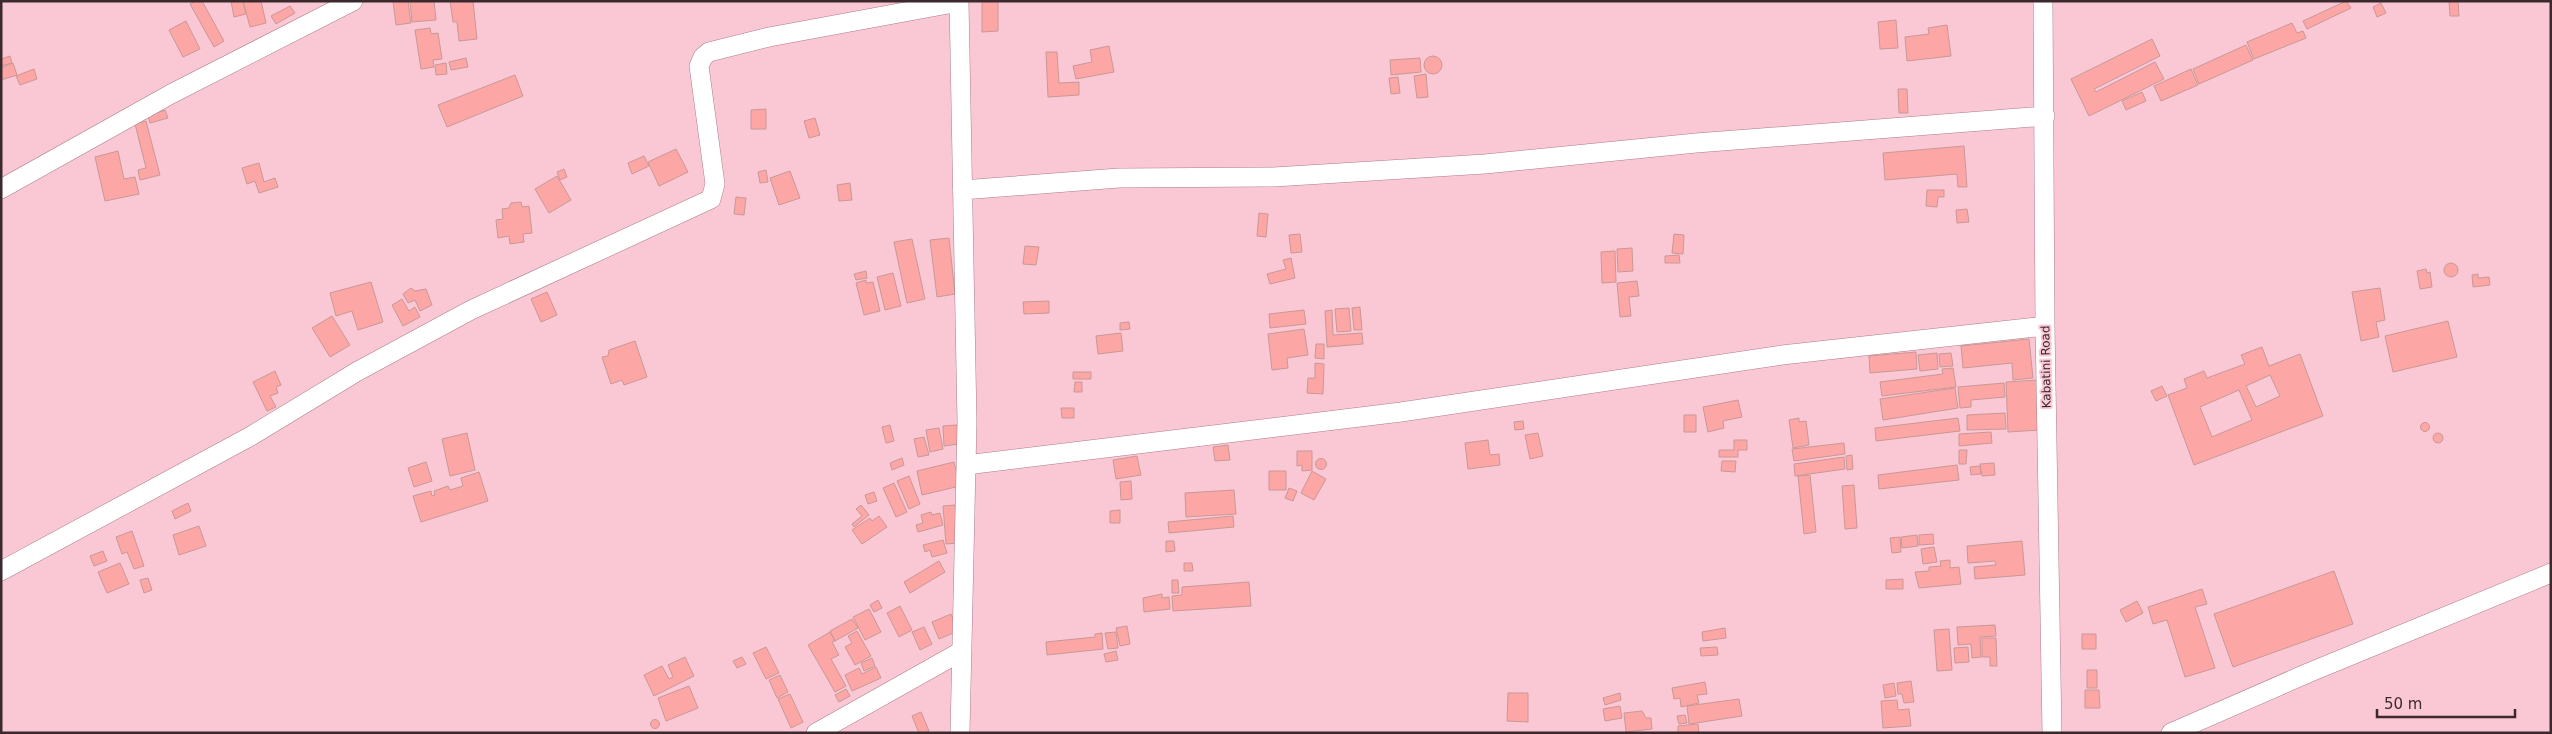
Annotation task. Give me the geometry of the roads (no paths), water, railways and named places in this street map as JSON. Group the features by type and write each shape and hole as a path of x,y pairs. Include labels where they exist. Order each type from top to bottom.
{"street":[{"path":"1,189 171,94 353,1"},
{"name":"Kabatini Road","path":"2043,1 2045,326 2052,733"},
{"path":"1,571 251,436 358,371 471,310 711,199 715,184 700,76 700,66 703,57 709,52 769,37 959,2 966,465 960,733"},
{"path":"962,190 1119,178 1274,178 1484,164 1696,143 2045,116"},
{"path":"966,465 1401,412 1782,355 2045,326"},
{"path":"2171,733 2308,672 2551,573"},
{"path":"816,733 962,651"}]}
